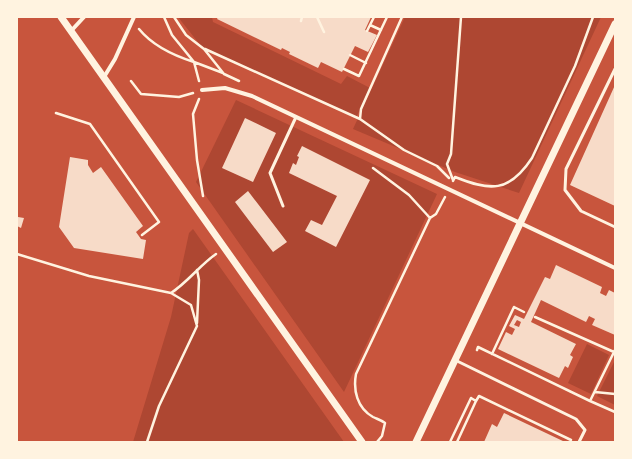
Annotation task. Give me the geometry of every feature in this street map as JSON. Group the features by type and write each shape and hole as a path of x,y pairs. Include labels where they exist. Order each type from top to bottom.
{"street":[{"path":"61,17 362,442"},
{"path":"71,31 84,17"},
{"path":"104,77 115,59 133,19"},
{"path":"416,442 615,24"},
{"path":"202,90 225,88 252,96 615,268"}],"lane":[{"path":"615,69 566,169 565,190 581,211 615,227"},
{"path":"283,206 270,173 296,117"},
{"path":"455,360 576,418 585,430 577,442"}],"path":[{"path":"164,17 172,35 194,62 202,90 193,114 197,160 204,200"},
{"path":"174,17 186,35 204,49 224,74"},
{"path":"301,21 302,17"},
{"path":"317,17 324,32"},
{"path":"367,31 374,17"},
{"path":"344,69 359,76 387,17"},
{"path":"360,119 361,109 402,17"},
{"path":"453,181 447,164 451,154 461,17"},
{"path":"377,442 382,436 385,423 373,417 360,404 355,392 356,374 430,218 436,214 455,177 482,187 499,187 525,170 575,66 593,17"},
{"path":"133,19 141,32 179,58 194,62 246,84"},
{"path":"370,25 381,30"},
{"path":"204,49 360,119 404,150 437,166 453,181"},
{"path":"350,55 366,63"},
{"path":"131,81 141,94 179,97 202,90"},
{"path":"56,113 90,124 132,182 159,222 142,235"},
{"path":"373,168 409,195 430,218"},
{"path":"442,176 453,181"},
{"path":"171,293 183,285 197,270 225,247"},
{"path":"17,254 89,276 171,293 191,305 197,326"},
{"path":"147,442 159,406 197,326 199,280 197,270"},
{"path":"492,354 514,307 524,312"},
{"path":"535,317 614,351 590,401"},
{"path":"477,350 478,347 615,412"},
{"path":"595,392 615,394"},
{"path":"457,442 479,396 577,442"},
{"path":"450,442 471,398 476,401"}],"shaded area":[{"path":"178,17 212,17 213,22 341,84 347,76 370,88 356,118 201,46"},
{"path":"405,17 601,17 519,193 455,172 353,129"},
{"path":"236,100 437,194 344,392 196,182"},
{"path":"193,229 344,442 133,442 171,317 189,233"},
{"path":"587,344 609,355 591,394 568,383"},
{"path":"615,360 615,405 597,396"}],"building":[{"path":"218,17 371,17 365,30 377,35 368,52 355,46 342,72 321,62 318,68 289,54 290,52 282,48 281,50 217,19"},
{"path":"615,85 615,206 570,185"},
{"path":"245,118 276,133 253,182 222,168"},
{"path":"302,146 370,180 336,247 305,231 311,220 322,225 337,196 289,173 293,163 296,165 299,157 297,156"},
{"path":"70,157 88,160 88,165 93,173 101,167 143,226 136,232 141,239 146,240 143,259 74,248 59,227"},
{"path":"248,191 287,242 273,252 235,202"},
{"path":"18,217 24,218 21,228 17,226"},
{"path":"556,265 602,287 600,293 606,296 609,290 615,293 615,335 592,325 595,319 589,316 586,322 541,300 531,322 576,344 570,355 573,357 568,368 565,366 559,378 498,349 506,332 512,335 515,329 509,326 515,315 524,319 545,277 550,279","holes":["517,320 521,322 519,327 514,325"]},
{"path":"504,413 565,442 484,442 492,424 497,427"}]}
